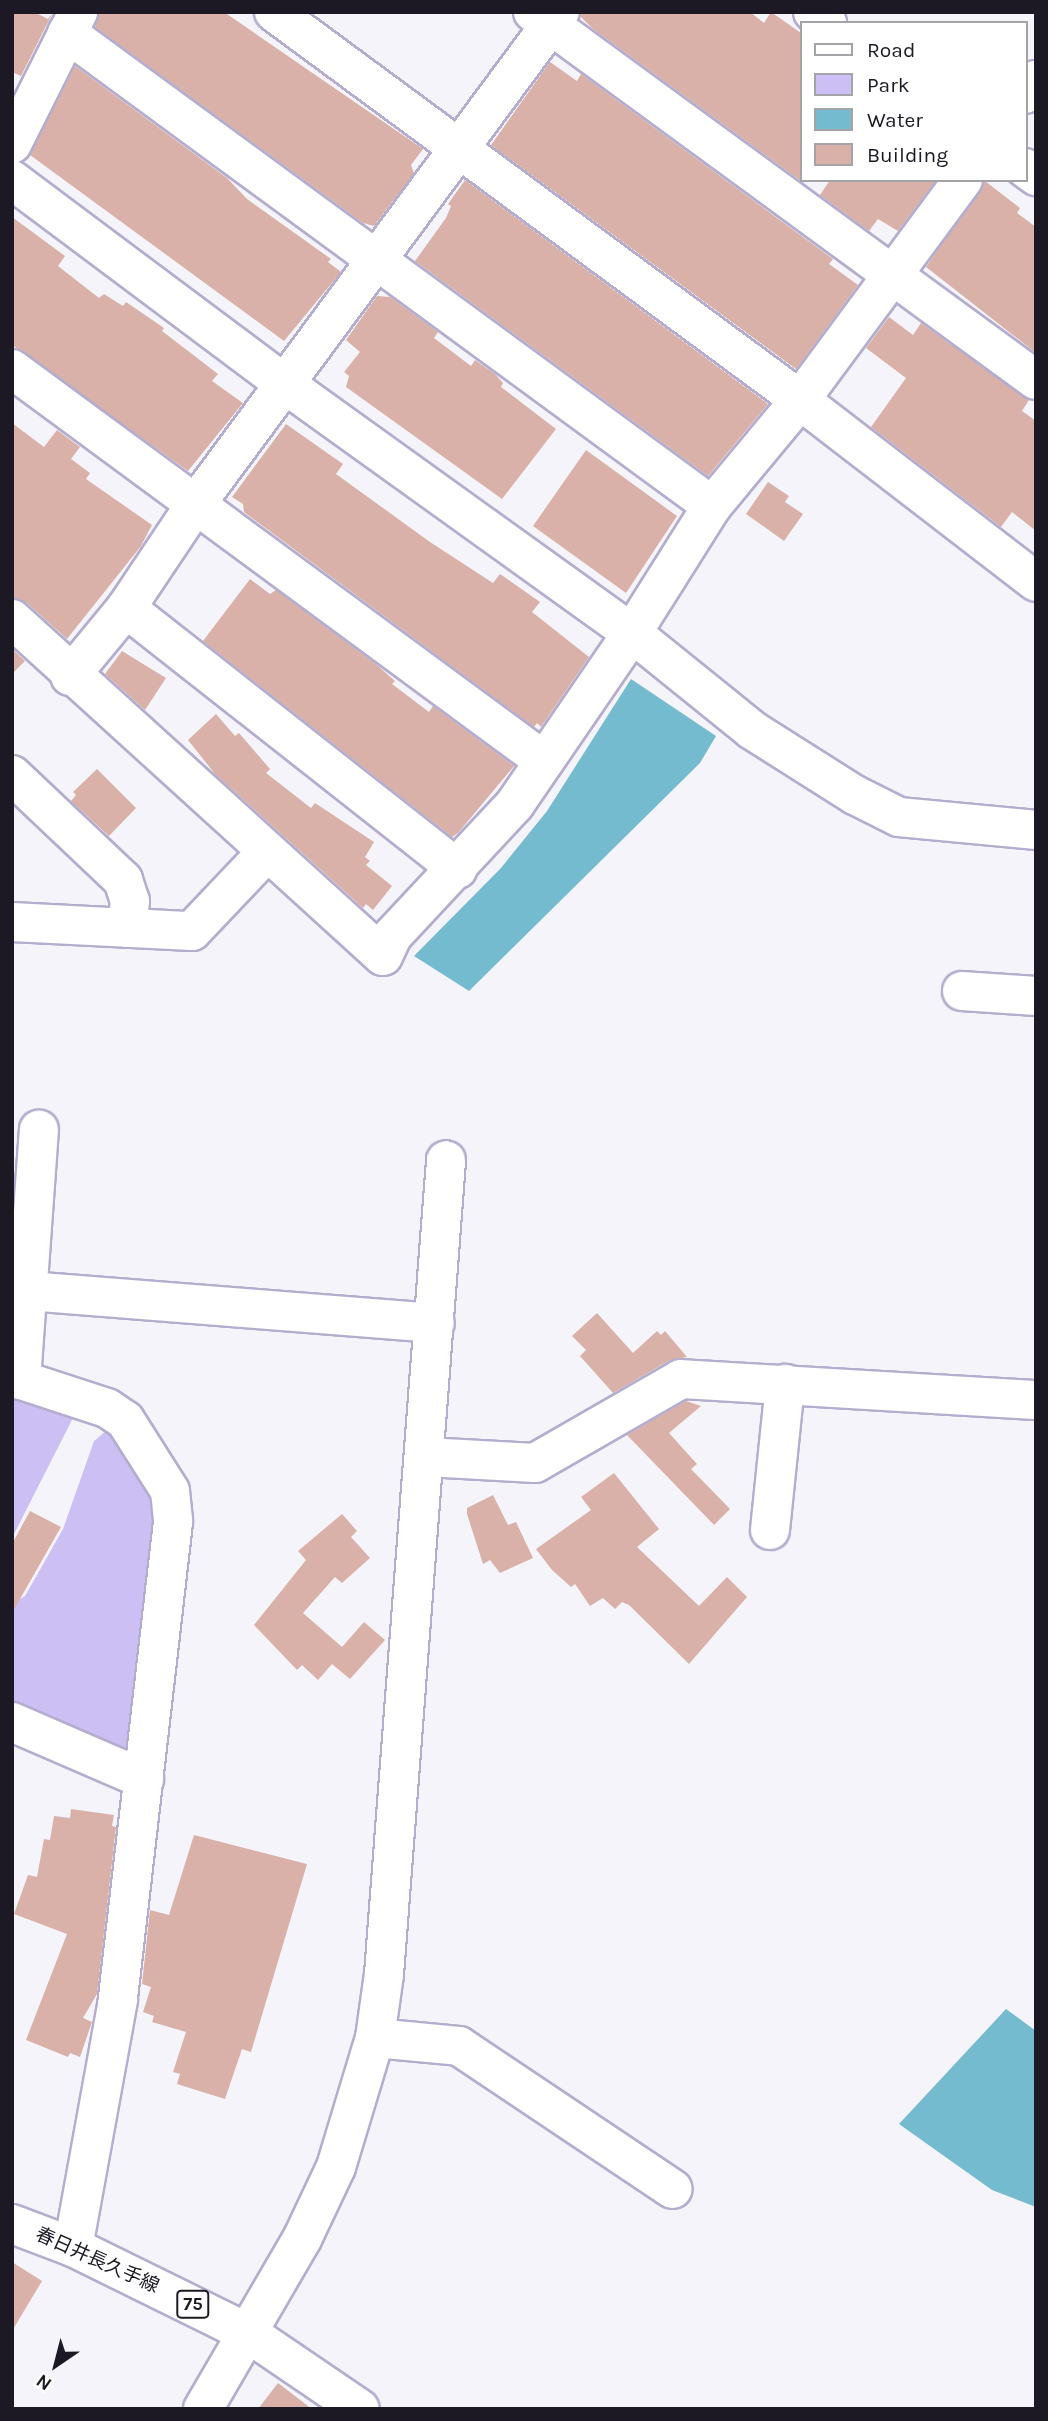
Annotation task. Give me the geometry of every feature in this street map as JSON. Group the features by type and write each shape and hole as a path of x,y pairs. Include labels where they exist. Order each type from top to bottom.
{"street":[{"path":"274,12 457,151 800,400 1036,582"},
{"path":"70,676 126,608 195,505 457,151 548,17 1036,380"},
{"path":"12,144 72,23 376,261 712,506"},
{"path":"12,180 285,384 632,633 752,730 855,795 900,817 1036,830"},
{"path":"12,620 70,676 383,956 393,935 458,869 515,803 632,633 712,506 800,400 962,182"},
{"path":"12,369 544,761"},
{"path":"126,608 458,869"},
{"path":"12,775 123,880 130,901 127,928"},
{"path":"12,922 192,931 267,852"},
{"path":"962,991 1036,996"},
{"path":"39,1130 28,1291 15,1378 107,1408 125,1420 170,1491 173,1522 118,2000 73,2248"},
{"path":"203,2409 248,2333 336,2167 375,2038 386,1961 426,1457 446,1160"},
{"path":"28,1291 435,1323"},
{"path":"426,1457 535,1463 681,1379 1036,1400"},
{"path":"770,1530 785,1384"},
{"path":"12,1722 144,1779"},
{"path":"375,2038 459,2046 673,2189"},
{"name":"春日井長久手線","path":"12,2224 73,2248 248,2333 360,2409"}],"green space":[{"path":"12,1396 74,1416 12,1538"},
{"path":"106,1431 113,1432 139,1455 160,1521 130,1749 123,1753 12,1711 12,1604 25,1596 63,1529 94,1441"}],"water":[{"path":"631,679 716,736 700,763 469,991 414,956 501,868 547,811"},
{"path":"1006,2009 1036,2031 1036,2207 992,2190 899,2124"}],"building":[{"path":"12,12 34,12 48,19 53,12 21,76 12,72"},
{"path":"100,12 224,12 423,149 411,165 414,173 374,226 363,223 95,27"},
{"path":"581,12 750,12 764,23 771,12 800,32 800,180 593,29 581,17"},
{"path":"550,62 577,81 581,74 833,259 829,264 858,285 796,369 491,145"},
{"path":"75,66 227,178 247,199 331,259 328,262 341,272 284,341 30,155"},
{"path":"465,180 768,404 708,476 415,261 446,218 451,206 448,204"},
{"path":"829,182 935,182 898,231 878,219 869,231 820,195"},
{"path":"984,182 1020,208 1017,213 1036,227 1036,353 926,267"},
{"path":"12,217 65,256 58,266 99,298 104,294 123,306 126,302 164,328 162,331 218,374 212,381 243,403 188,471 12,345"},
{"path":"377,296 390,297 438,332 434,338 471,366 475,360 495,374 503,383 501,387 556,429 502,499 346,387 349,376 344,372 360,352 346,340"},
{"path":"889,317 913,335 921,323 1029,400 1022,411 1036,421 1036,531 1012,512 1001,527 871,427 906,378 866,348"},
{"path":"12,423 44,447 57,430 80,447 71,459 90,473 86,479 152,525 141,546 67,639 27,603 12,598"},
{"path":"286,424 343,464 336,474 430,542 493,583 500,574 540,602 532,612 589,657 541,727 537,723 534,727 244,512 243,504 232,497"},
{"path":"586,450 677,516 626,593 533,526"},
{"path":"768,482 789,496 785,502 803,514 784,541 746,514"},
{"path":"250,579 270,594 276,590 377,665 395,681 392,684 429,712 433,706 514,766 458,833 452,837 203,641"},
{"path":"12,649 25,661 12,674"},
{"path":"122,651 166,678 145,710 105,674"},
{"path":"216,714 235,736 239,733 270,769 266,773 311,808 315,803 374,842 365,857 370,861 366,865 392,886 373,910 366,904 363,908 215,774 188,740"},
{"path":"97,769 136,808 109,836 71,801 76,795 73,792"},
{"path":"597,1313 633,1353 657,1331 661,1335 665,1331 687,1357 670,1360 613,1393 580,1356 586,1350 572,1336"},
{"path":"686,1401 701,1406 669,1433 697,1464 691,1469 730,1509 714,1525 627,1435"},
{"path":"614,1473 659,1529 637,1547 699,1606 727,1577 747,1597 689,1664 629,1605 622,1602 615,1609 603,1598 590,1606 575,1584 571,1587 552,1570 536,1549 591,1510 581,1497"},
{"path":"493,1495 508,1525 516,1522 533,1558 500,1573 490,1560 483,1564 467,1514 467,1508"},
{"path":"30,1511 61,1527 12,1613 12,1544"},
{"path":"342,1514 357,1531 351,1537 370,1558 342,1583 335,1577 303,1613 342,1647 364,1622 385,1640 350,1679 332,1664 318,1680 302,1665 297,1670 254,1625 306,1560 298,1551"},
{"path":"71,1809 114,1815 112,1826 116,1827 97,1994 83,2018 92,2022 80,2057 70,2053 68,2057 26,2040 67,1934 14,1914 28,1875 37,1877 44,1839 50,1840 54,1816 70,1818"},
{"path":"194,1835 307,1864 251,2052 242,2049 225,2099 177,2084 180,2074 173,2072 186,2032 152,2022 154,2016 143,2012 151,1987 142,1984 150,1910 169,1915"},
{"path":"12,2262 42,2281 12,2331"},
{"path":"278,2383 312,2409 258,2409"}]}
